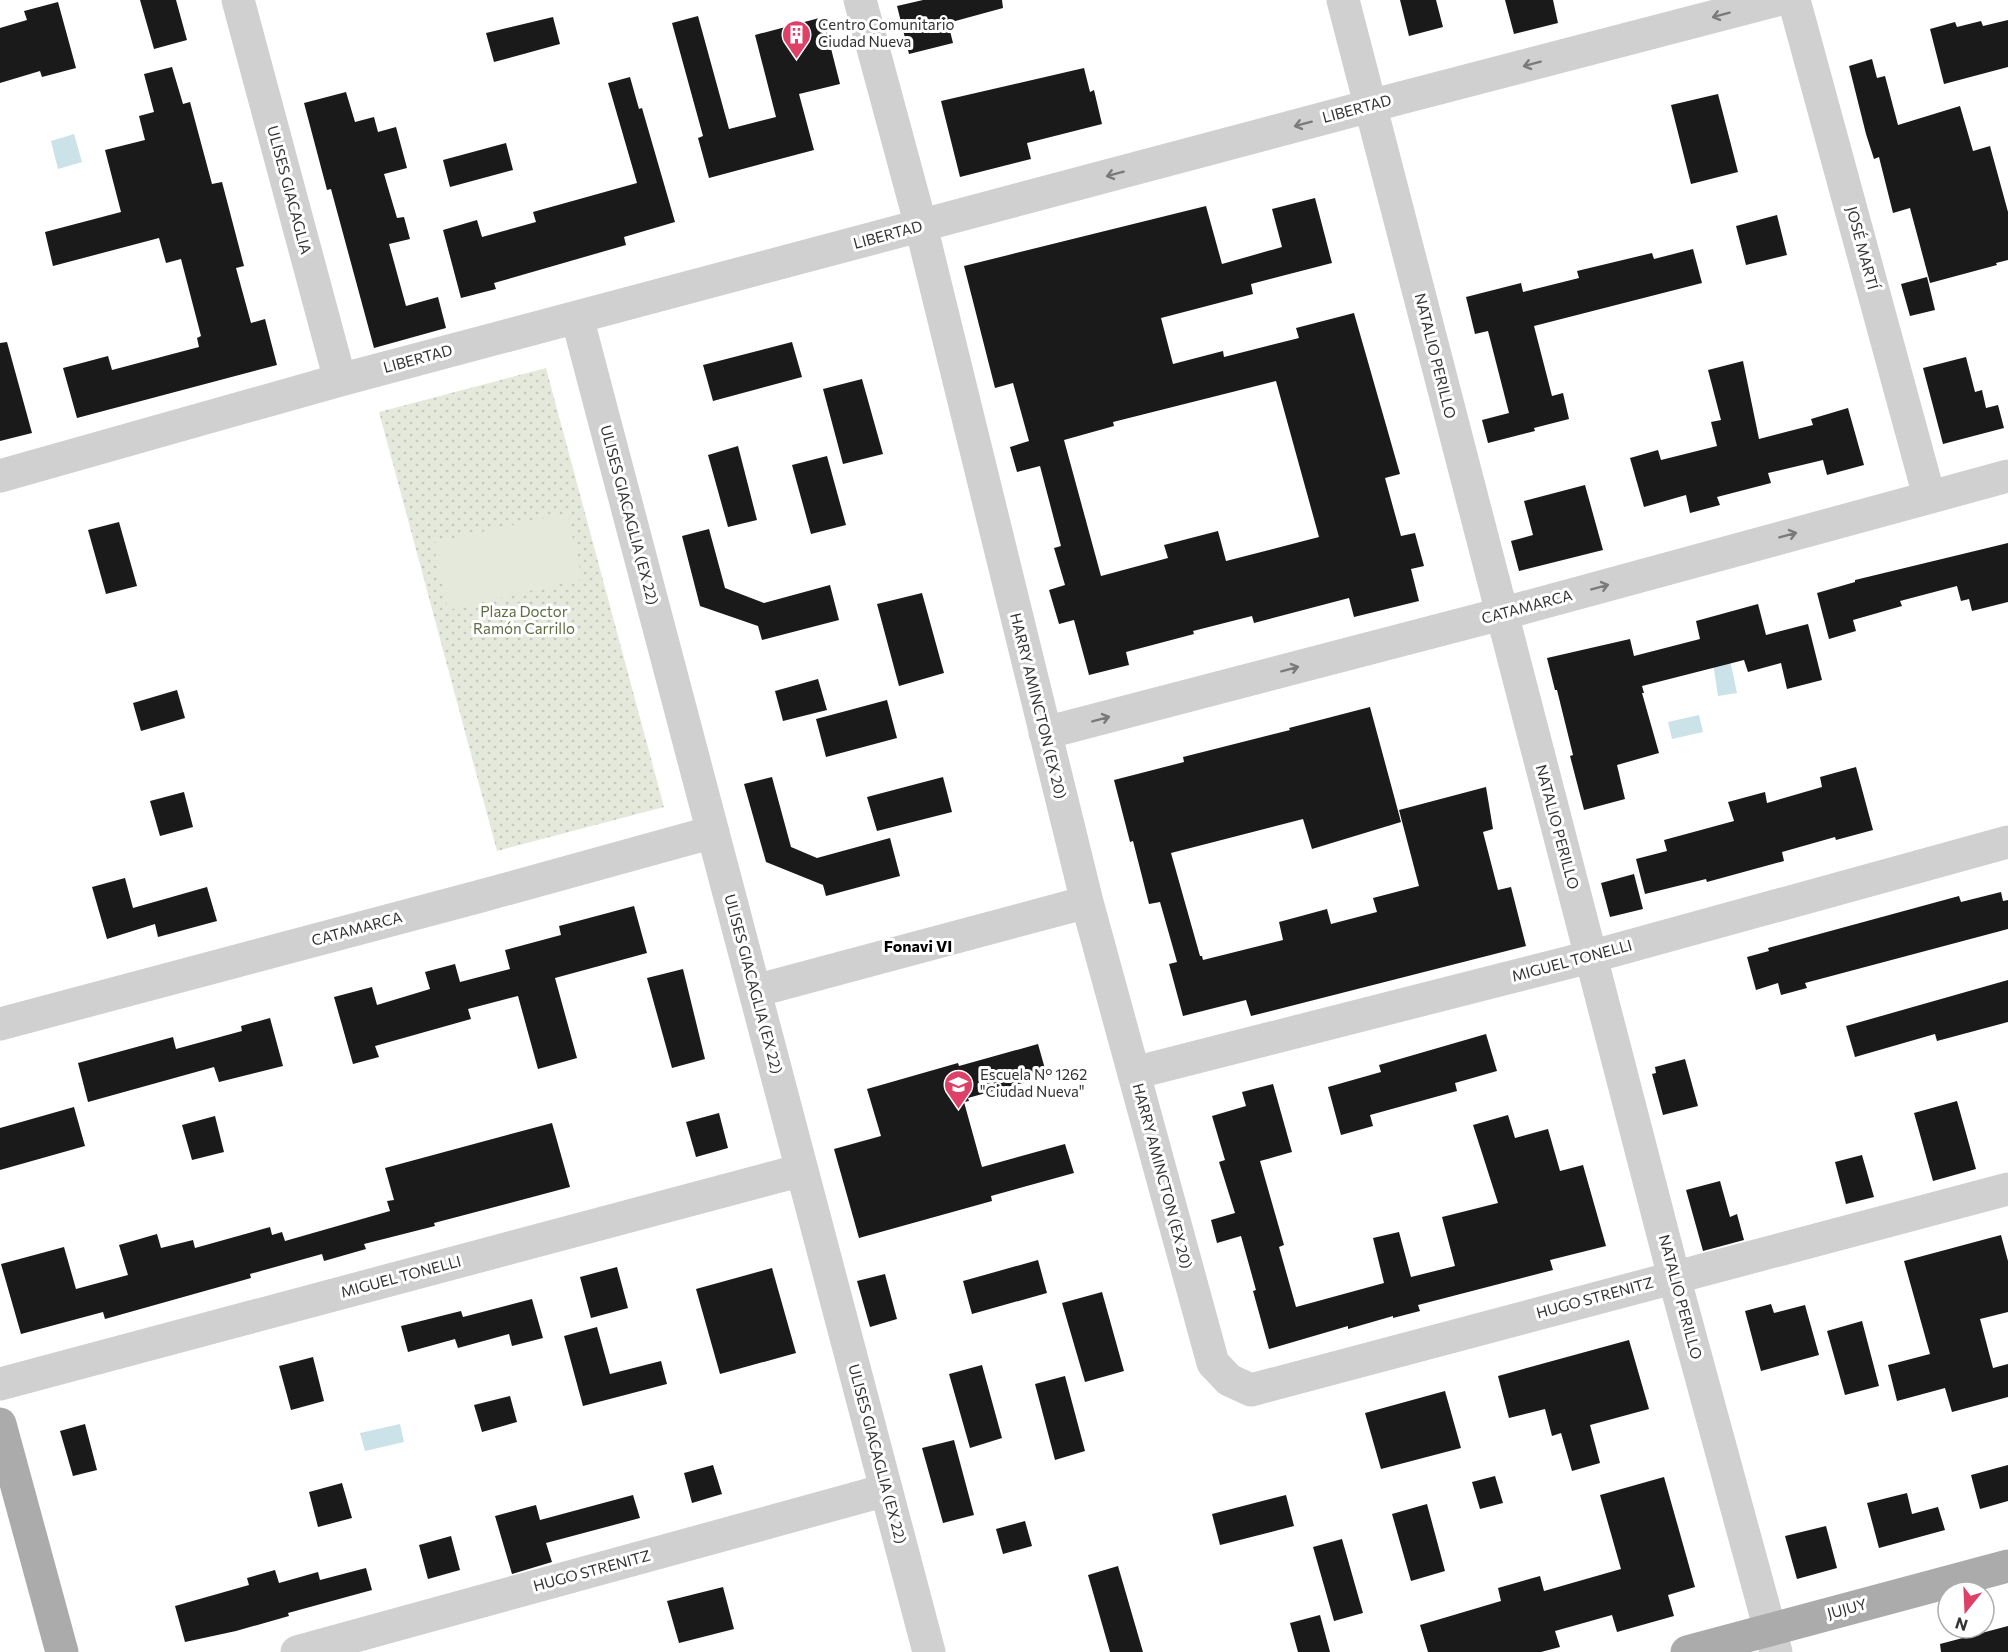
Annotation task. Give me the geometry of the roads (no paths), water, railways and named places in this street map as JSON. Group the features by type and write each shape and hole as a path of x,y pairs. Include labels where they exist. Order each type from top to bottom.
{"main road":[{"path":"0,1424 62,1652"},
{"name":"JUJUY","path":"1687,1652 1773,1641 2008,1566"}],"street":[{"name":"ULISES GIACAGLIA","path":"238,0 340,380"},
{"name":"HARRY AMINCTON (EX 20)","path":"861,0 921,226 1087,902 1213,1363 1229,1380 1251,1390"},
{"name":"NATALIO PERILLO","path":"1343,0 1590,957 1773,1641"},
{"name":"LIBERTAD","path":"0,476 340,380 1778,0"},
{"name":"JOSÉ MARTÍ","path":"1794,0 1929,496"},
{"name":"ULISES GIACAGLIA (EX 22)","path":"577,317 929,1652"},
{"name":"CATAMARCA","path":"1045,733 1502,614 2008,476"},
{"name":"CATAMARCA","path":"0,1024 713,832"},
{"name":"MIGUEL TONELLI","path":"1134,1073 1590,957 2008,842"},
{"path":"755,991 1087,902"},
{"name":"MIGUEL TONELLI","path":"0,1384 802,1170"},
{"name":"HUGO STRENITZ","path":"1251,1390 2008,1189"},
{"name":"HUGO STRENITZ","path":"297,1652 886,1490"}],"water":[{"path":"74,134 82,162 58,169 51,141"},
{"path":"1730,660 1737,693 1718,696 1713,663"},
{"path":"1699,715 1703,732 1672,739 1668,722"},
{"path":"400,1424 404,1442 365,1451 360,1433"}],"place":[{"name":"Centro Comunitario Ciudad Nueva","path":"797,60"},
{"name":"Escuela N° 1262 \"Ciudad Nueva\"","path":"959,1110"}],"district":[{"name":"Fonavi VI","path":"918,946"}],"park label":[{"name":"Plaza Doctor Ramón Carrillo","path":"524,620"}]}
